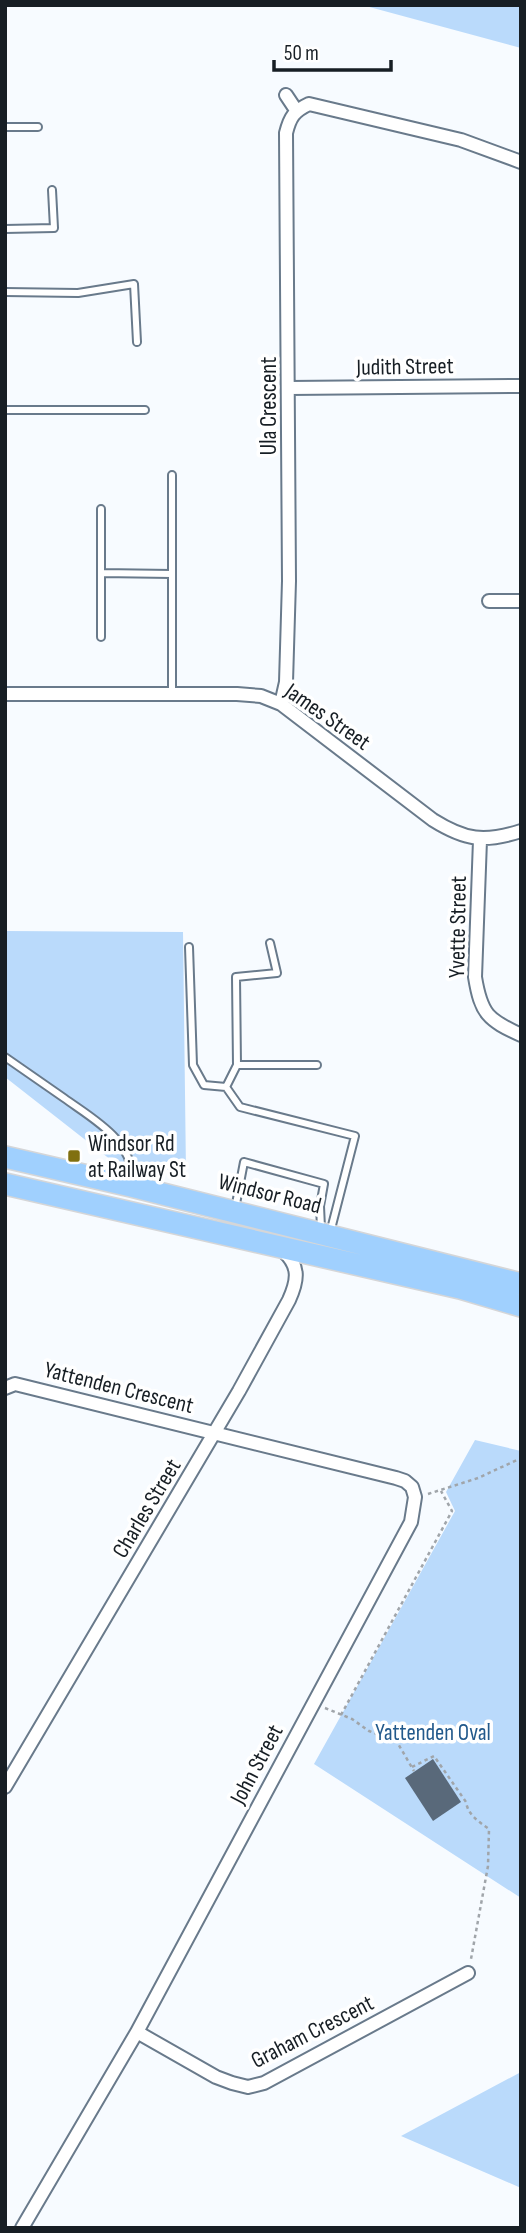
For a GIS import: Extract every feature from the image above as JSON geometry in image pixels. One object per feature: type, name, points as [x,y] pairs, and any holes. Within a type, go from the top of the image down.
[{"type":"main road","name":"Windsor Road","points":[[5,1157],[325,1233],[521,1284]]},
{"type":"main road","points":[[5,1184],[460,1289],[521,1306]]},
{"type":"street","points":[[286,95],[296,110],[309,104],[336,110],[461,140],[521,162]]},
{"type":"street","name":"Ula Crescent","points":[[281,705],[286,682],[288,644],[286,133],[289,120],[296,110]]},
{"type":"street","name":"Judith Street","points":[[289,388],[521,386]]},
{"type":"street","points":[[489,601],[521,601]]},
{"type":"street","name":"James Street","points":[[5,694],[261,696],[281,705],[453,833],[480,840],[521,831]]},
{"type":"street","name":"Yvette Street","points":[[480,840],[475,977],[478,999],[494,1022],[521,1035]]},
{"type":"street","name":"Charles Street","points":[[5,1787],[220,1433],[296,1285],[296,1270],[292,1259],[278,1247]]},
{"type":"street","name":"Yattenden Crescent","points":[[5,1388],[15,1384],[220,1433]]},
{"type":"street","points":[[220,1433],[405,1481],[412,1487],[415,1497]]},
{"type":"street","name":"John Street","points":[[22,2228],[137,2032],[411,1522],[415,1497]]},
{"type":"street","name":"Graham Crescent","points":[[137,2032],[216,2077],[248,2087],[264,2083],[468,1973]]},
{"type":"lane","points":[[5,127],[38,127]]},
{"type":"lane","points":[[5,229],[54,228],[52,190]]},
{"type":"lane","points":[[5,292],[78,293],[134,284],[137,342]]},
{"type":"lane","points":[[5,410],[145,410]]},
{"type":"lane","points":[[172,475],[172,694]]},
{"type":"lane","points":[[101,509],[101,637]]},
{"type":"lane","points":[[101,573],[172,574]]},
{"type":"lane","points":[[226,1087],[237,1065],[236,976],[277,973],[270,943]]},
{"type":"lane","points":[[189,947],[193,1065],[204,1085],[226,1087],[240,1107],[355,1136],[325,1233]]},
{"type":"lane","points":[[5,1057],[107,1129],[128,1158],[133,1170],[131,1186]]},
{"type":"lane","points":[[237,1065],[317,1065]]},
{"type":"lane","points":[[234,1211],[244,1163],[324,1184],[320,1206],[325,1233]]},
{"type":"path","points":[[415,1497],[441,1491],[517,1460],[521,1461]]},
{"type":"path","points":[[341,1715],[452,1511],[441,1491]]},
{"type":"path","points":[[312,1702],[397,1742],[413,1769],[434,1756],[466,1802],[467,1810],[489,1829],[488,1866],[468,1973]]},
{"type":"green space","points":[[362,5],[521,5],[521,48]]},
{"type":"green space","points":[[5,931],[183,932],[186,1173],[111,1160],[5,1077]]},
{"type":"green space","name":"Yattenden Oval","points":[[475,1440],[521,1451],[521,1898],[314,1764],[455,1511],[446,1492]]},
{"type":"green space","points":[[521,2072],[521,2188],[401,2136]]},
{"type":"building","points":[[433,1759],[461,1802],[433,1821],[405,1778]]},
{"type":"place","name":"Windsor Rd at Railway St","points":[[74,1156]]}]
